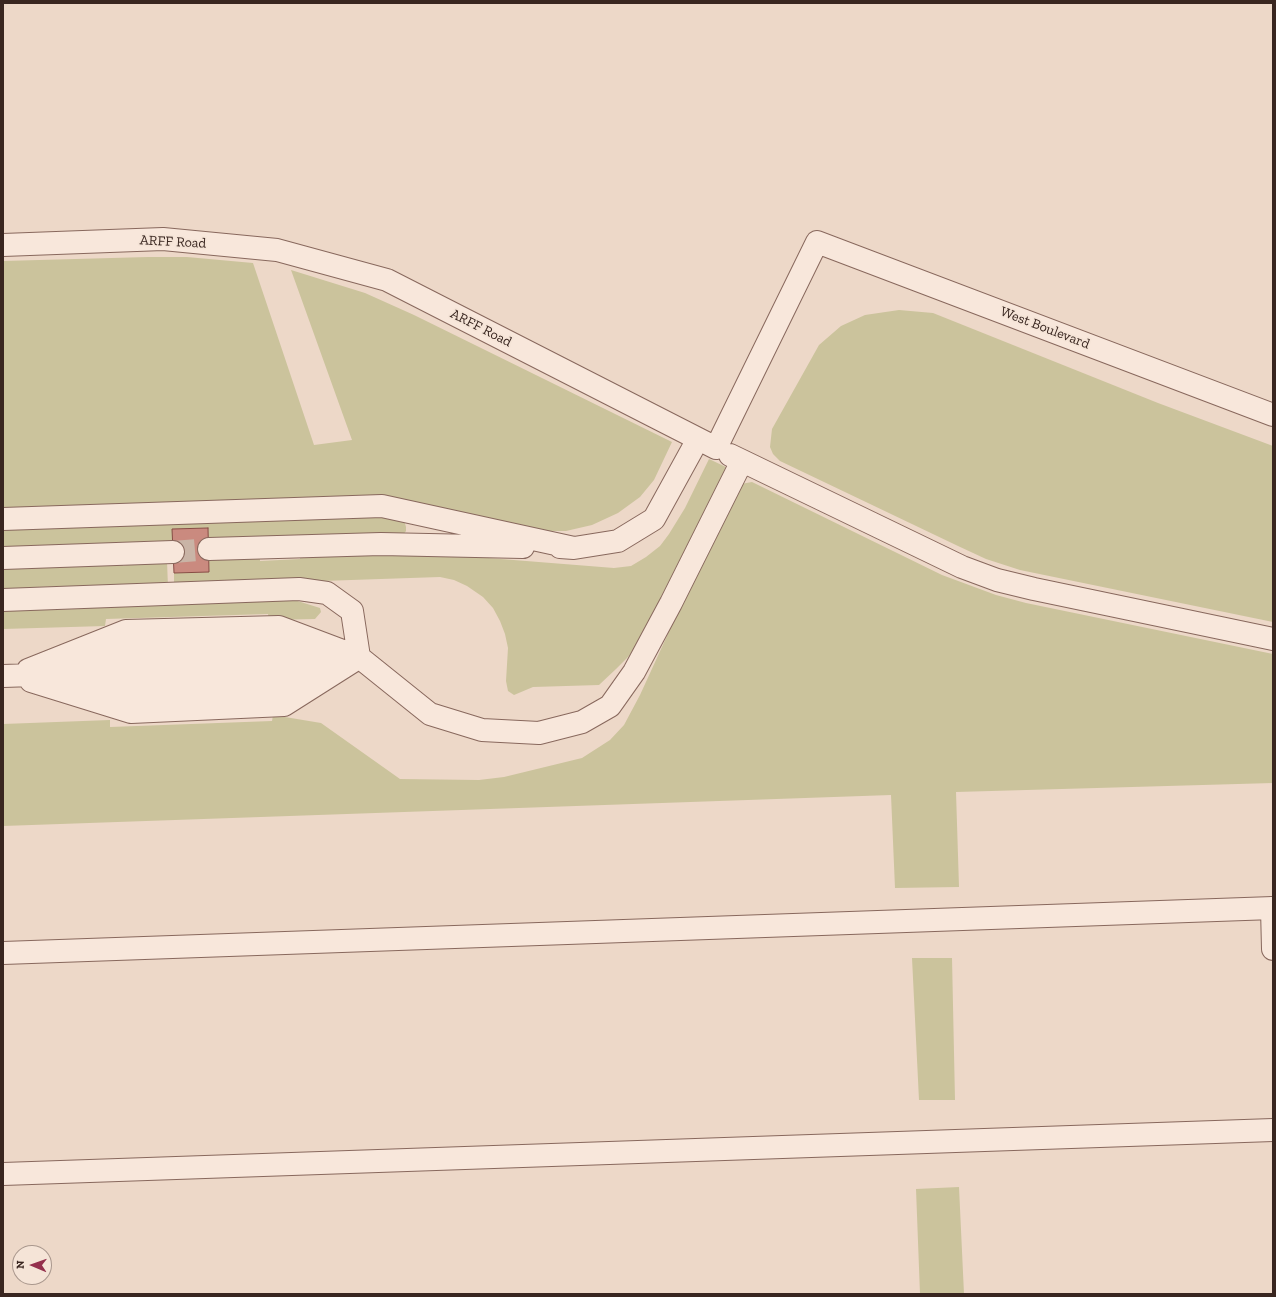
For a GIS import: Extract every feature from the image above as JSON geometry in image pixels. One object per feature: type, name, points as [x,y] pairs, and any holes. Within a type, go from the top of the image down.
[{"type":"street","name":"ARFF Road","points":[[3,245],[163,239],[277,250],[388,280],[742,461],[962,567],[997,580],[1273,639]]},
{"type":"street","name":"West Boulevard","points":[[707,443],[818,242],[1273,415]]},
{"type":"street","points":[[209,549],[380,544],[574,548],[618,541],[654,519],[707,443]]},
{"type":"street","points":[[9,676],[126,631],[279,627],[359,658],[430,714],[482,730],[539,733],[582,722],[610,706],[634,672],[671,603],[742,461]]},
{"type":"street","points":[[3,518],[382,506],[574,548]]},
{"type":"street","points":[[3,558],[173,552]]},
{"type":"street","points":[[3,600],[299,589],[327,593],[352,611],[359,658]]},
{"type":"street","points":[[9,676],[280,667],[359,658]]},
{"type":"street","points":[[9,676],[131,712],[284,705],[359,658]]},
{"type":"street","points":[[3,953],[1272,908],[1273,949]]},
{"type":"street","points":[[3,1174],[1273,1130]]},
{"type":"shaded area","points":[[187,257],[253,263],[314,445],[352,440],[291,270],[365,293],[414,315],[672,442],[654,480],[640,497],[618,513],[592,525],[566,531],[545,531],[429,506],[10,510],[10,507],[4,507],[3,510],[3,261]]},
{"type":"shaded area","points":[[899,310],[933,313],[1158,403],[1273,446],[1273,622],[1020,570],[986,559],[780,461],[773,454],[770,447],[772,429],[819,345],[841,326],[865,315]]},
{"type":"shaded area","points":[[709,459],[728,468],[675,576],[672,576],[654,611],[657,613],[640,641],[628,657],[599,685],[533,687],[514,695],[508,691],[506,681],[508,648],[500,621],[493,608],[483,597],[467,586],[454,580],[440,577],[174,586],[174,573],[209,572],[209,560],[260,558],[260,561],[300,559],[300,553],[388,550],[614,568],[631,566],[660,546],[669,534],[685,508]]},
{"type":"shaded area","points":[[752,482],[942,575],[996,595],[1026,603],[1273,654],[1273,783],[956,792],[959,887],[895,888],[891,795],[3,826],[3,724],[110,720],[110,727],[272,721],[273,715],[321,723],[400,779],[479,780],[504,777],[582,758],[610,740],[624,725],[640,695],[672,625],[741,484]]},
{"type":"shaded area","points":[[380,516],[404,520],[406,531],[403,535],[208,542],[208,528],[173,529],[173,544],[3,551],[3,529]]},
{"type":"shaded area","points":[[123,560],[123,566],[134,563],[167,561],[168,587],[79,589],[79,586],[35,587],[35,591],[3,592],[3,566]]},
{"type":"shaded area","points":[[288,598],[320,608],[321,612],[315,619],[269,620],[268,614],[106,619],[105,626],[3,629],[3,608],[37,607],[37,610],[79,609],[80,605]]},
{"type":"shaded area","points":[[912,958],[952,958],[955,1100],[919,1100]]},
{"type":"shaded area","points":[[959,1187],[964,1294],[920,1294],[916,1189]]},
{"type":"building","points":[[208,528],[209,572],[174,573],[172,529]]},
{"type":"tunnel","points":[[173,552],[209,549]]}]
